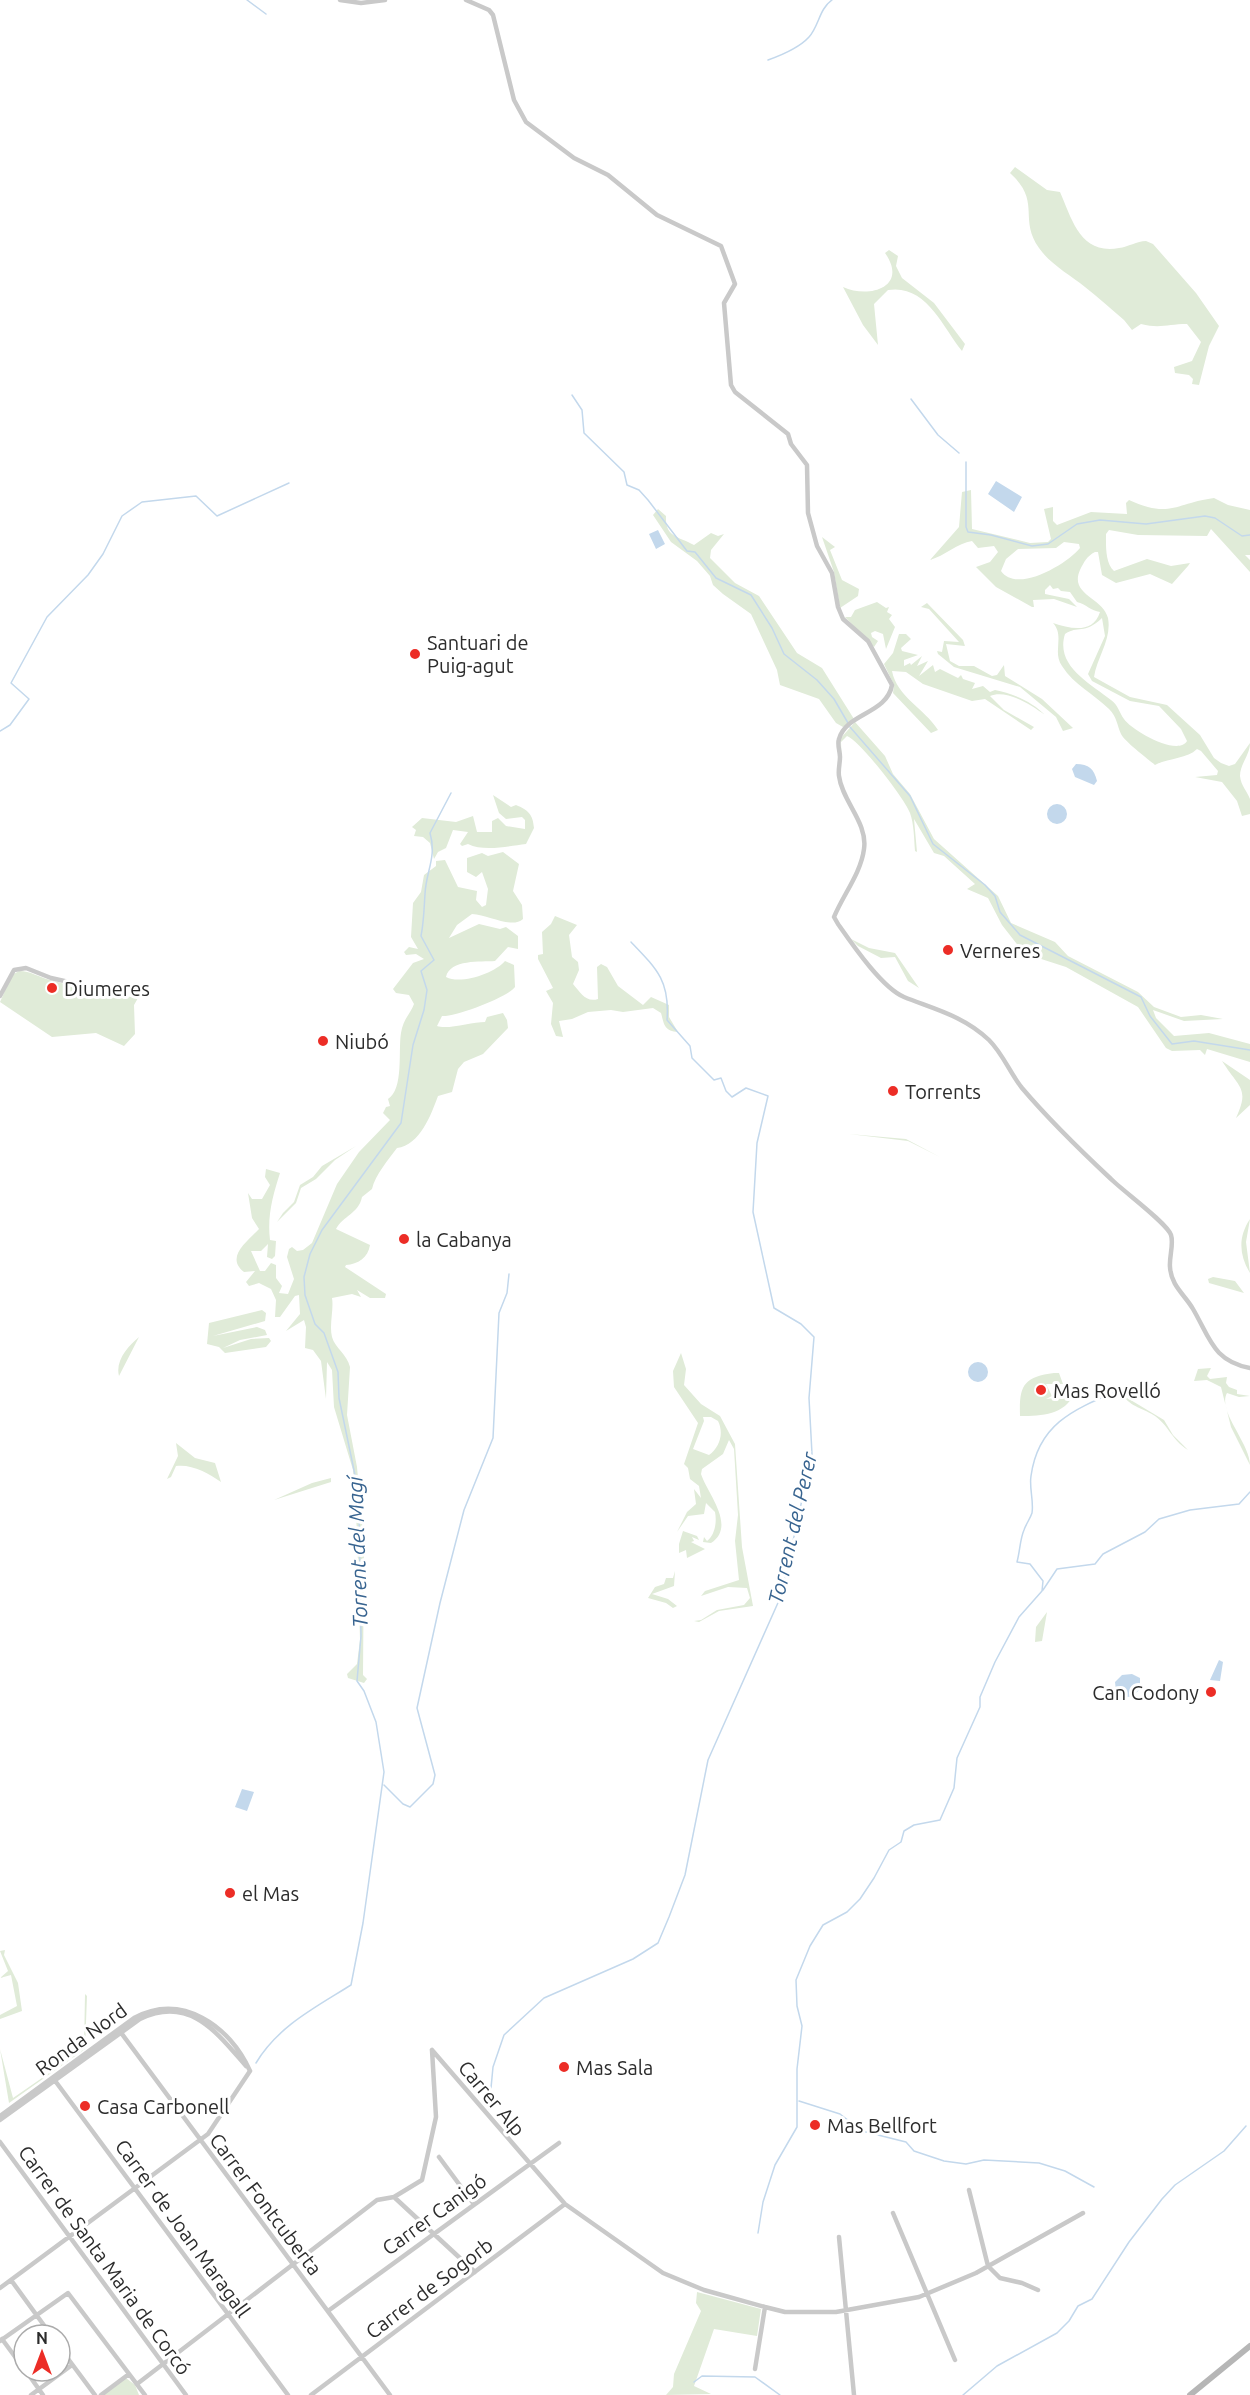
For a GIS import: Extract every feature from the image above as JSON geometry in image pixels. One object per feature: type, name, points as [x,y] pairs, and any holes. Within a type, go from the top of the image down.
[{"type":"street","points":[[340,0],[361,3],[385,0]]},
{"type":"street","points":[[466,0],[489,10],[493,15],[514,100],[526,122],[574,158],[608,176],[657,215],[721,246],[726,257],[735,284],[724,303],[731,385],[735,392],[788,434],[791,444],[807,465],[808,513],[818,546],[832,573],[838,607],[843,619],[868,641],[892,685],[891,693],[878,707],[857,718],[841,733],[838,743],[838,775],[862,833],[864,848],[861,862],[834,917],[837,924],[887,986],[971,1026],[989,1040],[1011,1074],[1052,1124],[1133,1200],[1163,1223],[1171,1235],[1170,1266],[1180,1295],[1192,1308],[1209,1342],[1224,1358],[1234,1365],[1250,1368]]},
{"type":"street","points":[[0,996],[14,970],[26,968],[51,978],[113,992]]},
{"type":"street","name":"Ronda Nord","points":[[0,2118],[140,2019],[155,2013],[187,2014],[207,2024],[250,2071],[208,2134],[200,2140]]},
{"type":"street","name":"Carrer Fontcuberta","points":[[120,2031],[390,2395]]},
{"type":"street","name":"Carrer Alp","points":[[394,2197],[422,2180],[426,2171],[436,2117],[432,2050],[565,2204],[663,2273],[704,2290],[765,2307],[785,2312],[846,2310],[927,2294],[988,2266],[1083,2213]]},
{"type":"street","name":"Carrer de Joan Maragall","points":[[55,2080],[288,2395]]},
{"type":"street","points":[[0,2288],[200,2140]]},
{"type":"street","name":"Carrer de Santa Maria de Corcó","points":[[0,2142],[186,2395]]},
{"type":"street","name":"Carrer Canigó","points":[[328,2311],[473,2203],[559,2143]]},
{"type":"street","points":[[439,2157],[473,2203]]},
{"type":"street","points":[[969,2190],[988,2266],[1000,2278],[1022,2283],[1038,2290]]},
{"type":"street","points":[[137,2384],[377,2200],[394,2197],[475,2272]]},
{"type":"street","name":"Carrer de Sogorb","points":[[311,2395],[565,2204]]},
{"type":"street","points":[[893,2213],[955,2360]]},
{"type":"street","points":[[839,2237],[854,2395]]},
{"type":"street","points":[[11,2280],[42,2323]]},
{"type":"street","points":[[12,2354],[1,2340],[68,2293],[144,2395]]},
{"type":"street","points":[[755,2369],[765,2307]]},
{"type":"street","points":[[1190,2395],[1250,2346]]},
{"type":"street","points":[[72,2365],[95,2395]]},
{"type":"street","points":[[101,2395],[129,2374]]},
{"type":"street","points":[[35,2383],[43,2395]]},
{"type":"street","points":[[31,2395],[47,2383]]},
{"type":"green space","points":[[1015,167],[1047,190],[1060,192],[1079,233],[1086,240],[1106,249],[1143,241],[1153,244],[1196,293],[1219,326],[1209,346],[1199,385],[1192,384],[1193,379],[1189,375],[1175,373],[1174,367],[1192,361],[1201,342],[1187,324],[1159,326],[1141,324],[1132,330],[1124,320],[1044,254],[1030,228],[1025,193],[1020,183],[1010,173]]},
{"type":"green space","points":[[889,250],[898,256],[896,266],[902,278],[934,303],[965,344],[962,351],[932,309],[913,293],[888,290],[874,304],[878,345],[863,325],[843,287],[864,292],[883,287],[889,282],[892,274],[891,265],[885,253]]},
{"type":"green space","points":[[971,490],[972,529],[1030,543],[1048,542],[1051,539],[1044,509],[1053,507],[1053,521],[1057,525],[1091,512],[1127,514],[1126,503],[1129,500],[1143,506],[1164,509],[1214,498],[1228,505],[1250,510],[1250,555],[1245,555],[1250,560],[1250,572],[1211,529],[1207,536],[1138,535],[1109,530],[1106,534],[1107,554],[1114,571],[1147,559],[1171,566],[1190,563],[1172,584],[1150,574],[1116,583],[1102,575],[1098,552],[1095,552],[1084,562],[1078,578],[1083,591],[1100,605],[1108,618],[1108,633],[1094,677],[1130,697],[1167,705],[1200,735],[1214,758],[1221,763],[1229,766],[1235,764],[1250,743],[1240,776],[1250,799],[1250,814],[1242,816],[1237,801],[1222,782],[1195,777],[1217,775],[1218,771],[1201,751],[1197,749],[1188,755],[1155,765],[1123,737],[1112,712],[1067,673],[1059,661],[1058,633],[1053,623],[1074,628],[1087,627],[1097,619],[1100,612],[1077,602],[1070,592],[1061,591],[1058,588],[1053,589],[1050,585],[1045,590],[1045,594],[1069,599],[1077,607],[1054,599],[1033,600],[1034,607],[1032,607],[996,587],[976,567],[990,562],[998,552],[994,546],[978,548],[972,541],[930,560],[959,527],[962,492]],"holes":[[[1064,542],[1079,544],[1080,548],[1064,562],[1042,574],[1018,579],[1008,577],[1001,571],[1006,559],[1018,549],[1056,548]],[[1102,618],[1105,636],[1088,674],[1092,681],[1130,701],[1159,706],[1181,729],[1187,741],[1182,745],[1165,744],[1128,724],[1117,706],[1076,673],[1070,664],[1063,645],[1065,634],[1086,628]]]},
{"type":"green space","points":[[658,509],[666,516],[666,523],[673,535],[694,545],[711,533],[718,536],[724,534],[711,550],[710,558],[735,583],[759,596],[797,653],[822,668],[854,719],[843,727],[836,723],[819,699],[780,685],[777,670],[751,614],[713,585],[710,576],[697,561],[671,542],[653,515]]},
{"type":"green space","points":[[822,537],[835,547],[830,550],[842,580],[859,589],[858,596],[840,608],[834,572]]},
{"type":"green space","points":[[877,602],[886,608],[889,607],[887,612],[892,615],[889,619],[895,627],[886,649],[883,634],[875,631],[871,633],[872,637],[878,641],[874,647],[845,617],[851,617],[855,610]]},
{"type":"green space","points":[[927,603],[963,640],[965,646],[946,644],[950,661],[959,666],[974,666],[992,676],[997,675],[1004,665],[1005,676],[1042,699],[1073,728],[1063,731],[1056,717],[1020,687],[954,667],[938,654],[937,651],[942,652],[944,641],[959,642],[929,609],[921,607]]},
{"type":"green space","points":[[899,634],[906,634],[911,639],[901,648],[902,651],[918,655],[904,660],[904,666],[910,663],[911,665],[922,656],[917,666],[928,661],[919,676],[933,665],[935,672],[940,669],[958,678],[961,675],[963,679],[975,683],[972,689],[983,686],[990,692],[995,690],[1008,693],[1028,702],[1045,715],[1011,696],[997,694],[990,696],[1004,710],[1034,727],[1031,730],[985,699],[972,701],[923,684],[906,672],[892,671],[899,688],[938,730],[931,733],[893,693],[894,685],[884,664],[893,653]]},
{"type":"green space","points":[[855,722],[885,756],[893,774],[910,794],[934,839],[998,896],[1011,923],[1055,942],[1068,956],[1138,992],[1154,1007],[1181,1017],[1201,1015],[1223,1019],[1184,1021],[1153,1010],[1156,1018],[1174,1036],[1209,1033],[1250,1044],[1250,1062],[1207,1049],[1205,1055],[1200,1050],[1172,1051],[1166,1048],[1138,1007],[1066,967],[1035,957],[1020,948],[1002,925],[988,898],[967,889],[975,884],[944,856],[934,853],[914,819],[917,852],[915,851],[912,822],[906,806],[862,748],[847,736],[841,742],[842,765],[840,739]]},
{"type":"green space","points":[[493,795],[511,807],[516,805],[529,813],[534,828],[526,844],[489,848],[468,844],[462,846],[460,844],[468,832],[453,830],[446,848],[438,852],[434,859],[430,843],[423,837],[414,836],[416,830],[412,827],[422,818],[456,822],[473,816],[477,832],[492,832],[492,821],[498,818],[506,826],[525,829],[525,820],[522,817],[506,819],[499,813]]},
{"type":"green space","points":[[503,852],[519,864],[513,891],[522,905],[523,919],[513,923],[472,914],[457,925],[449,938],[479,924],[500,929],[506,927],[518,936],[518,949],[508,947],[495,961],[460,964],[453,967],[446,977],[460,980],[477,977],[494,970],[505,961],[514,965],[515,987],[481,1006],[442,1016],[437,1026],[447,1027],[485,1022],[487,1017],[503,1013],[508,1028],[483,1054],[464,1062],[458,1069],[452,1092],[438,1096],[424,1128],[412,1141],[397,1148],[379,1173],[372,1189],[362,1197],[358,1207],[336,1229],[370,1245],[362,1260],[345,1267],[386,1294],[385,1298],[370,1298],[357,1290],[361,1297],[352,1294],[332,1298],[332,1337],[350,1367],[347,1415],[357,1467],[364,1544],[363,1675],[367,1679],[364,1683],[348,1678],[347,1674],[357,1664],[360,1640],[357,1532],[353,1470],[334,1407],[332,1370],[327,1362],[326,1399],[321,1361],[313,1350],[305,1348],[304,1320],[286,1331],[300,1314],[299,1295],[295,1296],[280,1317],[275,1317],[276,1300],[271,1289],[259,1283],[249,1286],[246,1282],[255,1271],[244,1272],[239,1266],[237,1255],[259,1229],[252,1218],[248,1193],[252,1199],[262,1199],[270,1185],[265,1177],[266,1169],[280,1173],[269,1222],[270,1240],[276,1241],[275,1256],[272,1259],[267,1257],[268,1244],[261,1251],[251,1251],[260,1271],[265,1271],[271,1263],[276,1265],[276,1278],[282,1286],[279,1293],[288,1294],[294,1279],[287,1257],[289,1249],[292,1247],[297,1251],[303,1250],[312,1243],[337,1184],[359,1152],[390,1120],[383,1113],[386,1107],[390,1106],[388,1099],[396,1087],[402,1028],[414,1004],[409,995],[396,993],[393,989],[413,963],[424,959],[416,954],[406,955],[404,952],[409,947],[418,949],[411,937],[413,903],[421,892],[424,875],[436,866],[436,861],[445,860],[458,887],[477,891],[476,900],[482,907],[486,905],[488,889],[482,872],[476,877],[467,872],[467,858],[482,853],[488,856]]},
{"type":"green space","points":[[555,916],[577,925],[569,935],[572,957],[578,962],[579,970],[573,984],[584,996],[594,1000],[598,999],[597,967],[601,964],[607,967],[618,986],[643,1005],[651,997],[669,1005],[669,1017],[678,1032],[667,1028],[661,1013],[653,1008],[623,1012],[611,1010],[588,1012],[572,1019],[559,1021],[563,1037],[556,1036],[551,1024],[553,1003],[546,991],[553,988],[538,959],[538,955],[543,954],[542,932],[551,924]]},
{"type":"green space","points":[[851,939],[869,948],[895,953],[919,988],[908,981],[895,957],[881,958],[858,946]]},
{"type":"green space","points":[[19,971],[83,988],[138,998],[134,1005],[135,1034],[124,1046],[96,1033],[52,1037],[0,1002],[12,975]]},
{"type":"green space","points":[[1222,1061],[1250,1080],[1250,1105],[1236,1118],[1242,1100],[1241,1088]]},
{"type":"green space","points":[[849,1134],[906,1139],[940,1157],[908,1141]]},
{"type":"green space","points":[[356,1146],[335,1160],[316,1179],[301,1188],[296,1203],[277,1222],[294,1202],[300,1185],[313,1177],[322,1166]]},
{"type":"green space","points":[[1250,1219],[1246,1242],[1250,1273],[1241,1246],[1243,1232]]},
{"type":"green space","points":[[1213,1277],[1235,1281],[1244,1293],[1209,1283],[1208,1279]]},
{"type":"green space","points":[[262,1310],[266,1313],[265,1321],[213,1336],[257,1327],[265,1330],[267,1335],[240,1340],[223,1348],[251,1339],[269,1338],[271,1341],[266,1347],[225,1353],[219,1347],[207,1344],[209,1323]]},
{"type":"green space","points":[[139,1337],[119,1376],[121,1359]]},
{"type":"green space","points":[[681,1353],[686,1369],[684,1385],[701,1404],[720,1416],[735,1444],[742,1547],[753,1606],[719,1611],[699,1622],[694,1621],[701,1620],[717,1610],[744,1605],[750,1598],[747,1588],[728,1587],[701,1596],[705,1591],[739,1580],[735,1541],[738,1515],[734,1449],[729,1440],[723,1454],[702,1469],[701,1474],[721,1519],[718,1536],[711,1543],[703,1542],[704,1537],[707,1541],[714,1532],[715,1524],[715,1512],[706,1503],[704,1514],[688,1516],[677,1532],[687,1512],[696,1504],[694,1489],[701,1498],[699,1486],[690,1479],[688,1468],[684,1464],[698,1423],[674,1387],[673,1371]],"holes":[[[703,1417],[711,1417],[718,1421],[721,1435],[716,1448],[709,1455],[693,1449],[704,1421]]]},
{"type":"green space","points":[[1211,1368],[1207,1376],[1210,1379],[1227,1377],[1226,1383],[1237,1390],[1237,1394],[1250,1396],[1239,1397],[1227,1393],[1226,1408],[1221,1387],[1207,1380],[1194,1381],[1198,1369]]},
{"type":"green space","points":[[1059,1373],[1063,1384],[1046,1384],[1052,1396],[1046,1399],[1055,1398],[1064,1387],[1071,1387],[1075,1393],[1070,1400],[1065,1406],[1052,1413],[1020,1416],[1022,1390],[1025,1385],[1035,1377]]},
{"type":"green space","points":[[1124,1396],[1164,1420],[1173,1435],[1188,1450],[1178,1441],[1160,1420]]},
{"type":"green space","points":[[1227,1409],[1249,1456],[1250,1465],[1231,1427]]},
{"type":"green space","points":[[176,1443],[195,1458],[215,1463],[221,1482],[211,1475],[188,1466],[176,1466],[171,1477],[167,1479],[178,1456]]},
{"type":"green space","points":[[331,1478],[331,1482],[274,1500],[312,1483]]},
{"type":"green space","points":[[683,1531],[697,1536],[699,1540],[692,1537],[694,1541],[691,1542],[705,1549],[687,1558],[686,1550],[679,1553]]},
{"type":"green space","points":[[675,1571],[674,1586],[652,1594],[668,1599],[677,1606],[673,1608],[666,1603],[648,1598],[655,1587],[664,1584],[666,1578],[673,1578]]},
{"type":"green space","points":[[1047,1612],[1042,1641],[1035,1642],[1036,1627]]},
{"type":"green space","points":[[5,1950],[4,1955],[18,1983],[22,2011],[0,2019],[0,2015],[17,2006],[11,1975],[0,1978],[8,1971],[0,1951]]},
{"type":"green space","points":[[85,1994],[87,1996],[85,2049],[9,2103],[0,2049],[13,2098],[84,2049]]},
{"type":"green space","points":[[697,2292],[761,2309],[757,2336],[714,2329],[694,2386],[711,2394],[666,2395],[673,2387],[674,2374],[701,2311],[696,2303]]},
{"type":"green space","points":[[126,2378],[135,2385],[139,2395],[103,2395]]},
{"type":"water","points":[[996,481],[1022,497],[1014,512],[988,494]]},
{"type":"water","points":[[658,530],[665,544],[656,549],[649,534]]},
{"type":"water","points":[[1076,764],[1088,766],[1092,770],[1097,781],[1094,785],[1075,777],[1072,769]]},
{"type":"water","points":[[1057,804],[1064,807],[1067,814],[1064,821],[1057,824],[1050,821],[1047,814],[1050,807]]},
{"type":"water","points":[[978,1362],[985,1365],[988,1372],[985,1379],[978,1382],[971,1379],[968,1372],[971,1365]]},
{"type":"water","points":[[1219,1660],[1223,1662],[1220,1681],[1210,1680]]},
{"type":"water","points":[[1132,1674],[1140,1678],[1140,1689],[1133,1696],[1117,1699],[1115,1682],[1122,1675]]},
{"type":"water","points":[[242,1789],[254,1792],[247,1811],[235,1807]]},
{"type":"waterway","points":[[247,0],[266,14]]},
{"type":"waterway","points":[[768,60],[790,51],[805,41],[812,33],[824,8],[832,0]]},
{"type":"waterway","points":[[572,395],[582,410],[584,433],[624,472],[627,485],[639,490],[687,551],[695,552],[716,578],[751,595],[772,628],[784,654],[817,680],[834,699],[848,723]]},
{"type":"waterway","points":[[911,399],[938,435],[959,453]]},
{"type":"waterway","points":[[966,462],[966,527],[968,532],[991,535],[1032,546],[1048,544],[1077,524],[1100,520],[1146,524],[1205,516],[1215,518],[1242,536],[1250,535]]},
{"type":"waterway","points":[[0,731],[10,725],[29,699],[11,683],[47,617],[88,575],[103,554],[122,516],[142,502],[196,496],[217,516],[289,483]]},
{"type":"waterway","points":[[850,727],[910,796],[933,844],[985,885],[995,896],[1000,912],[1020,935],[1141,997],[1150,1016],[1172,1044],[1194,1041],[1250,1050]]},
{"type":"waterway","name":"Torrent del Magí","points":[[256,2063],[275,2038],[286,2028],[351,1985],[363,1923],[384,1772],[376,1722],[364,1691],[357,1681],[361,1636],[359,1512],[356,1480],[339,1398],[338,1372],[324,1333],[315,1324],[305,1295],[304,1277],[310,1254],[322,1230],[401,1123],[413,1045],[424,1010],[427,990],[421,971],[434,960],[421,936],[426,886],[432,857],[430,833],[451,793]]},
{"type":"waterway","name":"Torrent del Perer","points":[[489,2109],[493,2067],[504,2035],[544,1998],[633,1959],[658,1943],[685,1875],[708,1760],[781,1596],[812,1454],[809,1398],[814,1337],[801,1324],[774,1308],[753,1212],[757,1143],[768,1096],[746,1088],[732,1097],[726,1091],[721,1078],[714,1080],[692,1058],[690,1046],[667,1020],[666,995],[660,976],[631,942]]},
{"type":"waterway","points":[[384,1785],[403,1804],[410,1807],[433,1784],[435,1775],[417,1708],[440,1603],[464,1510],[493,1438],[499,1313],[507,1293],[509,1274]]},
{"type":"waterway","points":[[758,2233],[763,2202],[775,2165],[797,2127],[797,2069],[802,2026],[797,2006],[796,1980],[810,1946],[823,1925],[847,1912],[860,1899],[889,1850],[901,1842],[904,1831],[914,1825],[940,1820],[954,1788],[957,1758],[980,1707],[980,1697],[995,1662],[1019,1617],[1042,1591],[1043,1581],[1030,1564],[1017,1562],[1023,1534],[1032,1513],[1031,1481],[1035,1458],[1049,1432],[1060,1422],[1071,1413],[1115,1392]]},
{"type":"waterway","points":[[1043,1590],[1057,1569],[1095,1564],[1103,1554],[1145,1532],[1159,1519],[1190,1510],[1239,1504],[1250,1492]]},
{"type":"waterway","points":[[799,2101],[840,2114],[862,2131],[906,2142],[914,2151],[944,2161],[966,2164],[984,2160],[1039,2163],[1065,2171],[1094,2187]]},
{"type":"waterway","points":[[963,2395],[997,2366],[1057,2333],[1069,2321],[1078,2306],[1092,2299],[1129,2242],[1162,2199],[1175,2185],[1224,2151],[1246,2126]]},
{"type":"waterway","points":[[694,2382],[702,2376],[755,2377],[780,2395]]},
{"type":"place","name":"Santuari de Puig-agut","points":[[415,654]]},
{"type":"place","name":"Verneres","points":[[948,950]]},
{"type":"place","name":"Diumeres","points":[[52,988]]},
{"type":"place","name":"Niubó","points":[[323,1041]]},
{"type":"place","name":"Torrents","points":[[893,1091]]},
{"type":"place","name":"la Cabanya","points":[[404,1239]]},
{"type":"place","name":"Mas Rovelló","points":[[1041,1390]]},
{"type":"place","name":"Can Codony","points":[[1211,1692]]},
{"type":"place","name":"el Mas","points":[[230,1893]]},
{"type":"place","name":"Mas Sala","points":[[564,2067]]},
{"type":"place","name":"Casa Carbonell","points":[[85,2106]]},
{"type":"place","name":"Mas Bellfort","points":[[815,2125]]}]
